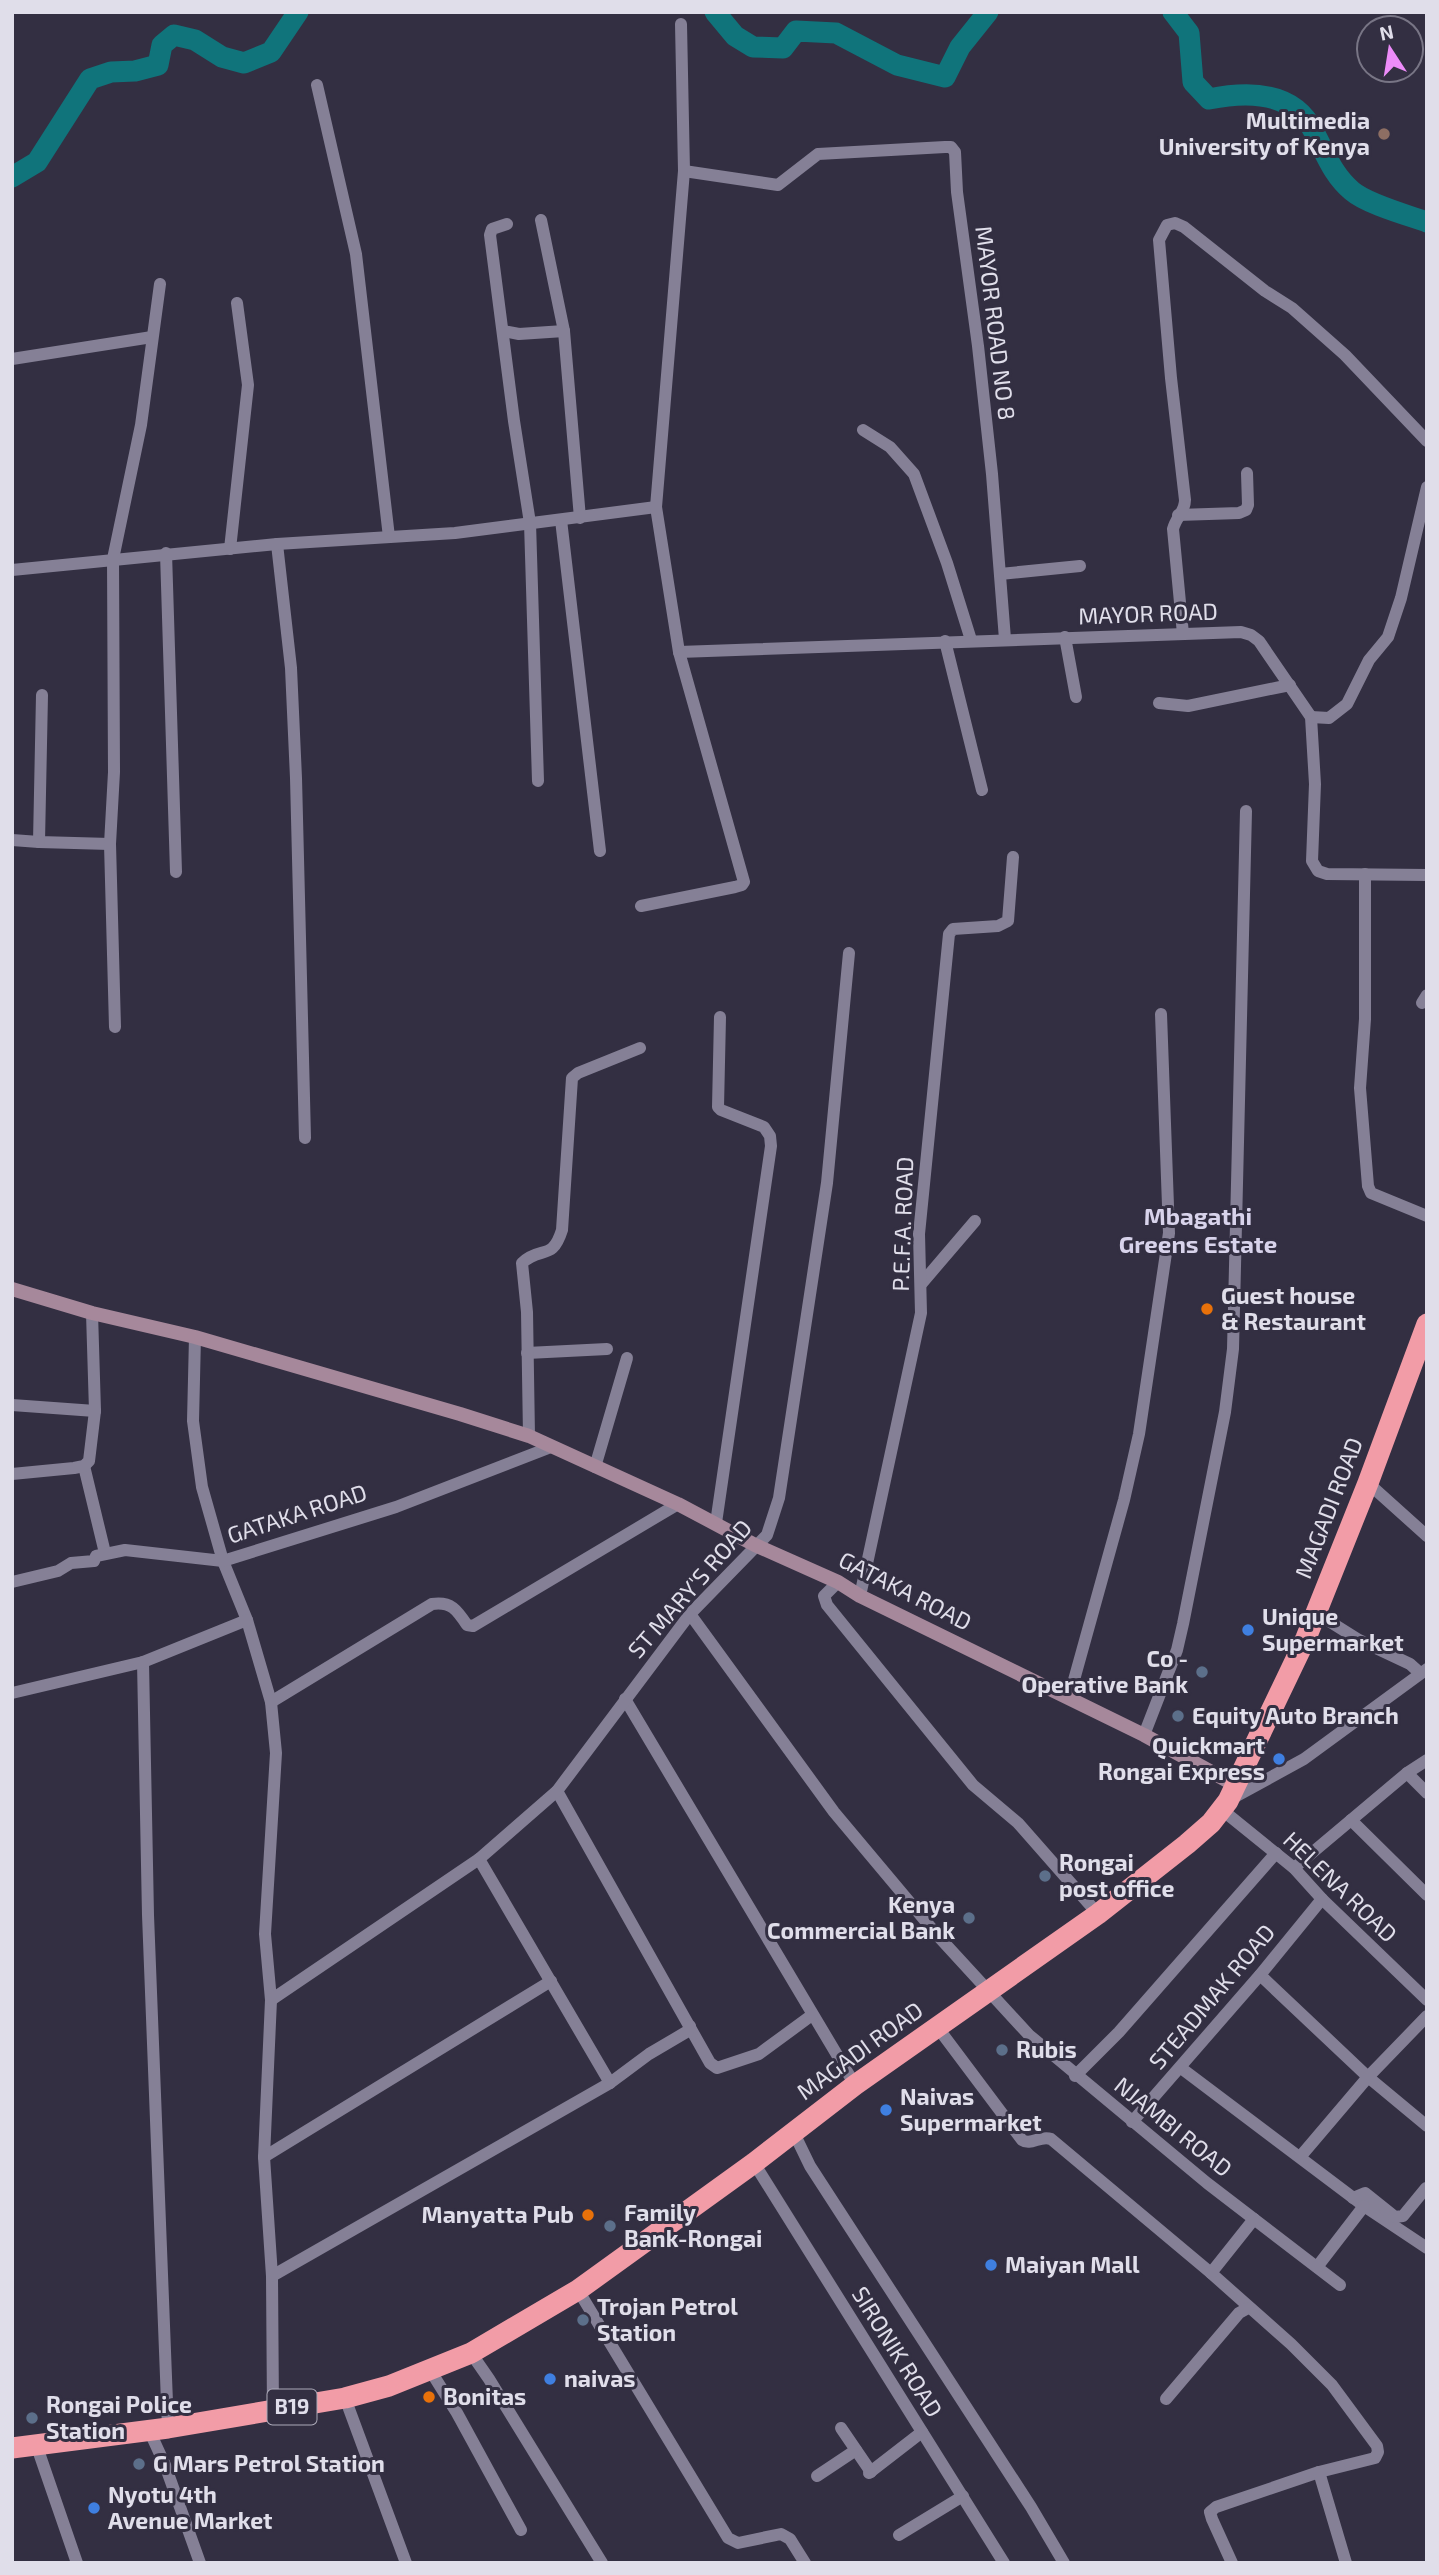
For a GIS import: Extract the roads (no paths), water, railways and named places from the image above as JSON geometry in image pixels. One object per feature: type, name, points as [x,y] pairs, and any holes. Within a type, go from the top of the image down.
[{"type":"highway","name":"MAGADI ROAD","points":[[12,2448],[158,2429],[345,2398],[389,2386],[471,2353],[578,2290],[754,2163],[855,2085],[1098,1914],[1188,1844],[1211,1823],[1228,1799],[1316,1613],[1427,1324]]},
{"type":"street","points":[[641,906],[735,887],[744,882],[679,652],[656,507],[684,171],[681,24]]},
{"type":"street","points":[[317,85],[356,254],[389,537]]},
{"type":"street","name":"MAYOR ROAD NO 8","points":[[684,171],[778,185],[818,155],[946,147],[951,147],[955,152],[957,192],[978,346],[1005,639]]},
{"type":"street","points":[[541,220],[564,331],[580,518]]},
{"type":"street","points":[[1183,634],[1173,529],[1178,516],[1184,510],[1185,500],[1159,240],[1167,225],[1175,223],[1184,226],[1265,291],[1293,308],[1345,355],[1427,441]]},
{"type":"street","points":[[507,225],[492,229],[490,234],[530,523],[538,781]]},
{"type":"street","points":[[115,1027],[110,844],[114,772],[113,559],[141,425],[160,284]]},
{"type":"street","points":[[230,550],[248,385],[237,303]]},
{"type":"street","points":[[503,331],[519,334],[564,331]]},
{"type":"street","points":[[12,359],[152,337]]},
{"type":"street","points":[[863,430],[890,447],[914,474],[947,563],[971,640]]},
{"type":"street","points":[[1178,516],[1239,513],[1246,510],[1247,473]]},
{"type":"street","points":[[1311,717],[1329,718],[1347,704],[1369,660],[1388,637],[1401,598],[1427,487]]},
{"type":"street","points":[[12,569],[166,553],[389,537],[580,518],[656,507]]},
{"type":"street","points":[[561,520],[600,851]]},
{"type":"street","points":[[277,544],[291,668],[305,1138]]},
{"type":"street","points":[[166,553],[177,872]]},
{"type":"street","points":[[1000,574],[1080,566]]},
{"type":"street","name":"MAYOR ROAD","points":[[679,652],[1241,632],[1259,641],[1311,717],[1315,784],[1312,861],[1318,871],[1327,874],[1427,875]]},
{"type":"street","points":[[1065,637],[1076,697]]},
{"type":"street","points":[[945,641],[982,790]]},
{"type":"street","points":[[1159,703],[1188,706],[1290,685]]},
{"type":"street","points":[[39,842],[42,695]]},
{"type":"street","points":[[1144,1735],[1177,1650],[1183,1624],[1225,1412],[1233,1349],[1247,811]]},
{"type":"street","points":[[12,840],[110,844]]},
{"type":"street","name":"P.E.F.A. ROAD","points":[[860,1596],[921,1312],[919,1234],[949,934],[953,929],[998,926],[1008,921],[1013,857]]},
{"type":"street","points":[[1365,874],[1365,1019],[1360,1088],[1368,1186],[1371,1193],[1427,1216]]},
{"type":"street","name":"ST MARY'S ROAD","points":[[271,2000],[479,1859],[556,1791],[691,1614],[767,1535],[779,1498],[827,1183],[849,953]]},
{"type":"street","points":[[1069,1698],[1124,1500],[1139,1434],[1169,1233],[1161,1014]]},
{"type":"street","points":[[716,1523],[771,1146],[764,1127],[718,1107],[720,1017]]},
{"type":"street","points":[[529,1436],[522,1263],[529,1256],[549,1251],[557,1245],[562,1230],[572,1078],[578,1073],[640,1048]]},
{"type":"street","points":[[922,1283],[975,1221]]},
{"type":"street","name":"GATAKA ROAD","points":[[12,1289],[92,1313],[195,1337],[529,1436],[678,1504],[755,1545],[838,1582],[860,1596],[906,1616],[1144,1735],[1228,1799]]},
{"type":"street","points":[[12,1474],[84,1466],[89,1461],[95,1411],[92,1313]]},
{"type":"street","points":[[195,1337],[193,1422],[202,1487],[223,1561],[247,1620],[271,1702],[276,1753],[265,1934],[271,2000],[264,2157],[272,2276],[273,2411]]},
{"type":"street","points":[[527,1353],[607,1349]]},
{"type":"street","points":[[595,1466],[627,1358]]},
{"type":"street","points":[[12,1405],[95,1411]]},
{"type":"street","name":"GATAKA ROAD","points":[[12,1582],[58,1571],[71,1563],[94,1561],[96,1556],[105,1553],[125,1550],[223,1561],[396,1507],[551,1447]]},
{"type":"street","points":[[84,1466],[105,1553]]},
{"type":"street","points":[[1368,1483],[1427,1536]]},
{"type":"street","points":[[271,1702],[432,1604],[442,1602],[454,1607],[467,1625],[473,1626],[678,1504]]},
{"type":"street","points":[[838,1582],[824,1596],[827,1605],[973,1785],[1018,1824],[1098,1914]]},
{"type":"street","points":[[1228,1799],[1304,1759],[1423,1671],[1359,1640],[1316,1613]]},
{"type":"street","name":"NJAMBI ROAD","points":[[691,1614],[834,1812],[988,1992],[1029,2035],[1132,2122],[1340,2284]]},
{"type":"street","points":[[12,1693],[143,1662],[247,1620]]},
{"type":"street","points":[[143,1662],[158,2429],[165,2465],[200,2563]]},
{"type":"street","points":[[625,1699],[855,2085]]},
{"type":"street","points":[[1294,1868],[1407,1773],[1427,1760]]},
{"type":"street","points":[[1407,1773],[1427,1793]]},
{"type":"street","points":[[556,1791],[710,2063],[717,2068],[759,2054],[812,2015]]},
{"type":"street","name":"HELENA ROAD","points":[[1228,1799],[1276,1853],[1427,2000]]},
{"type":"street","points":[[1351,1820],[1427,1895]]},
{"type":"street","points":[[1075,2076],[1119,2032],[1276,1853]]},
{"type":"street","points":[[479,1859],[610,2083]]},
{"type":"street","name":"STEADMAK ROAD","points":[[1132,2122],[1181,2068],[1322,1899]]},
{"type":"street","points":[[1260,1975],[1368,2077],[1427,2126]]},
{"type":"street","points":[[264,2157],[551,1981]]},
{"type":"street","points":[[1300,2157],[1368,2077],[1427,2016]]},
{"type":"street","points":[[272,2276],[610,2083],[649,2054],[688,2031],[690,2026]]},
{"type":"street","points":[[938,2028],[1022,2140],[1028,2142],[1051,2138],[1211,2273],[1291,2344],[1332,2385],[1377,2446],[1375,2458],[1319,2472],[1227,2502],[1210,2512],[1232,2563]]},
{"type":"street","points":[[1181,2068],[1353,2198],[1427,2248]]},
{"type":"street","points":[[794,2133],[810,2166],[1031,2507],[1064,2563]]},
{"type":"street","name":"SIRONIK ROAD","points":[[754,2163],[1004,2563]]},
{"type":"street","points":[[1353,2198],[1365,2193],[1398,2217],[1403,2216],[1426,2188]]},
{"type":"street","points":[[1317,2267],[1364,2206]]},
{"type":"street","points":[[1211,2273],[1254,2218]]},
{"type":"street","points":[[578,2290],[728,2538],[738,2543],[781,2534],[790,2539],[805,2563]]},
{"type":"street","points":[[1166,2399],[1239,2313],[1248,2308]]},
{"type":"street","points":[[471,2353],[602,2563]]},
{"type":"street","points":[[430,2370],[457,2413],[521,2530]]},
{"type":"street","points":[[345,2398],[406,2563]]},
{"type":"street","points":[[841,2428],[870,2473],[922,2432]]},
{"type":"street","points":[[36,2444],[77,2563]]},
{"type":"street","points":[[817,2476],[856,2450]]},
{"type":"street","points":[[1319,2472],[1346,2563]]},
{"type":"street","points":[[899,2535],[962,2496]]},
{"type":"waterway","points":[[12,177],[37,162],[90,79],[111,72],[135,71],[158,65],[162,45],[174,35],[195,40],[222,57],[244,63],[271,52],[298,12]]},
{"type":"waterway","points":[[715,12],[735,36],[753,47],[783,48],[796,31],[836,33],[897,65],[945,77],[960,47],[988,12]]},
{"type":"waterway","points":[[1173,12],[1189,33],[1193,82],[1209,99],[1254,95],[1282,101],[1295,108],[1314,132],[1334,171],[1352,191],[1377,205],[1427,222]]},
{"type":"place","name":"Multimedia University of Kenya","points":[[1384,134]]},
{"type":"place","name":"Guest house & Restaurant","points":[[1207,1309]]},
{"type":"place","name":"Unique Supermarket","points":[[1248,1630]]},
{"type":"place","name":"Co - Operative Bank","points":[[1202,1672]]},
{"type":"place","name":"Equity Auto Branch","points":[[1178,1716]]},
{"type":"place","name":"Quickmart Rongai Express","points":[[1279,1759]]},
{"type":"place","name":"Rongai post office","points":[[1045,1876]]},
{"type":"place","name":"Kenya Commercial Bank","points":[[969,1918]]},
{"type":"place","name":"Rubis","points":[[1002,2050]]},
{"type":"place","name":"Naivas Supermarket","points":[[886,2110]]},
{"type":"place","name":"Manyatta Pub","points":[[588,2215]]},
{"type":"place","name":"Family Bank-Rongai","points":[[610,2226]]},
{"type":"place","name":"Maiyan Mall","points":[[991,2265]]},
{"type":"place","name":"Trojan Petrol Station","points":[[583,2320]]},
{"type":"place","name":"naivas","points":[[550,2379]]},
{"type":"place","name":"Bonitas","points":[[429,2397]]},
{"type":"place","name":"Rongai Police Station","points":[[32,2418]]},
{"type":"place","name":"G Mars Petrol Station","points":[[139,2464]]},
{"type":"place","name":"Nyotu 4th Avenue Market","points":[[94,2508]]},
{"type":"district","name":"Mbagathi Greens Estate","points":[[1198,1231]]}]
